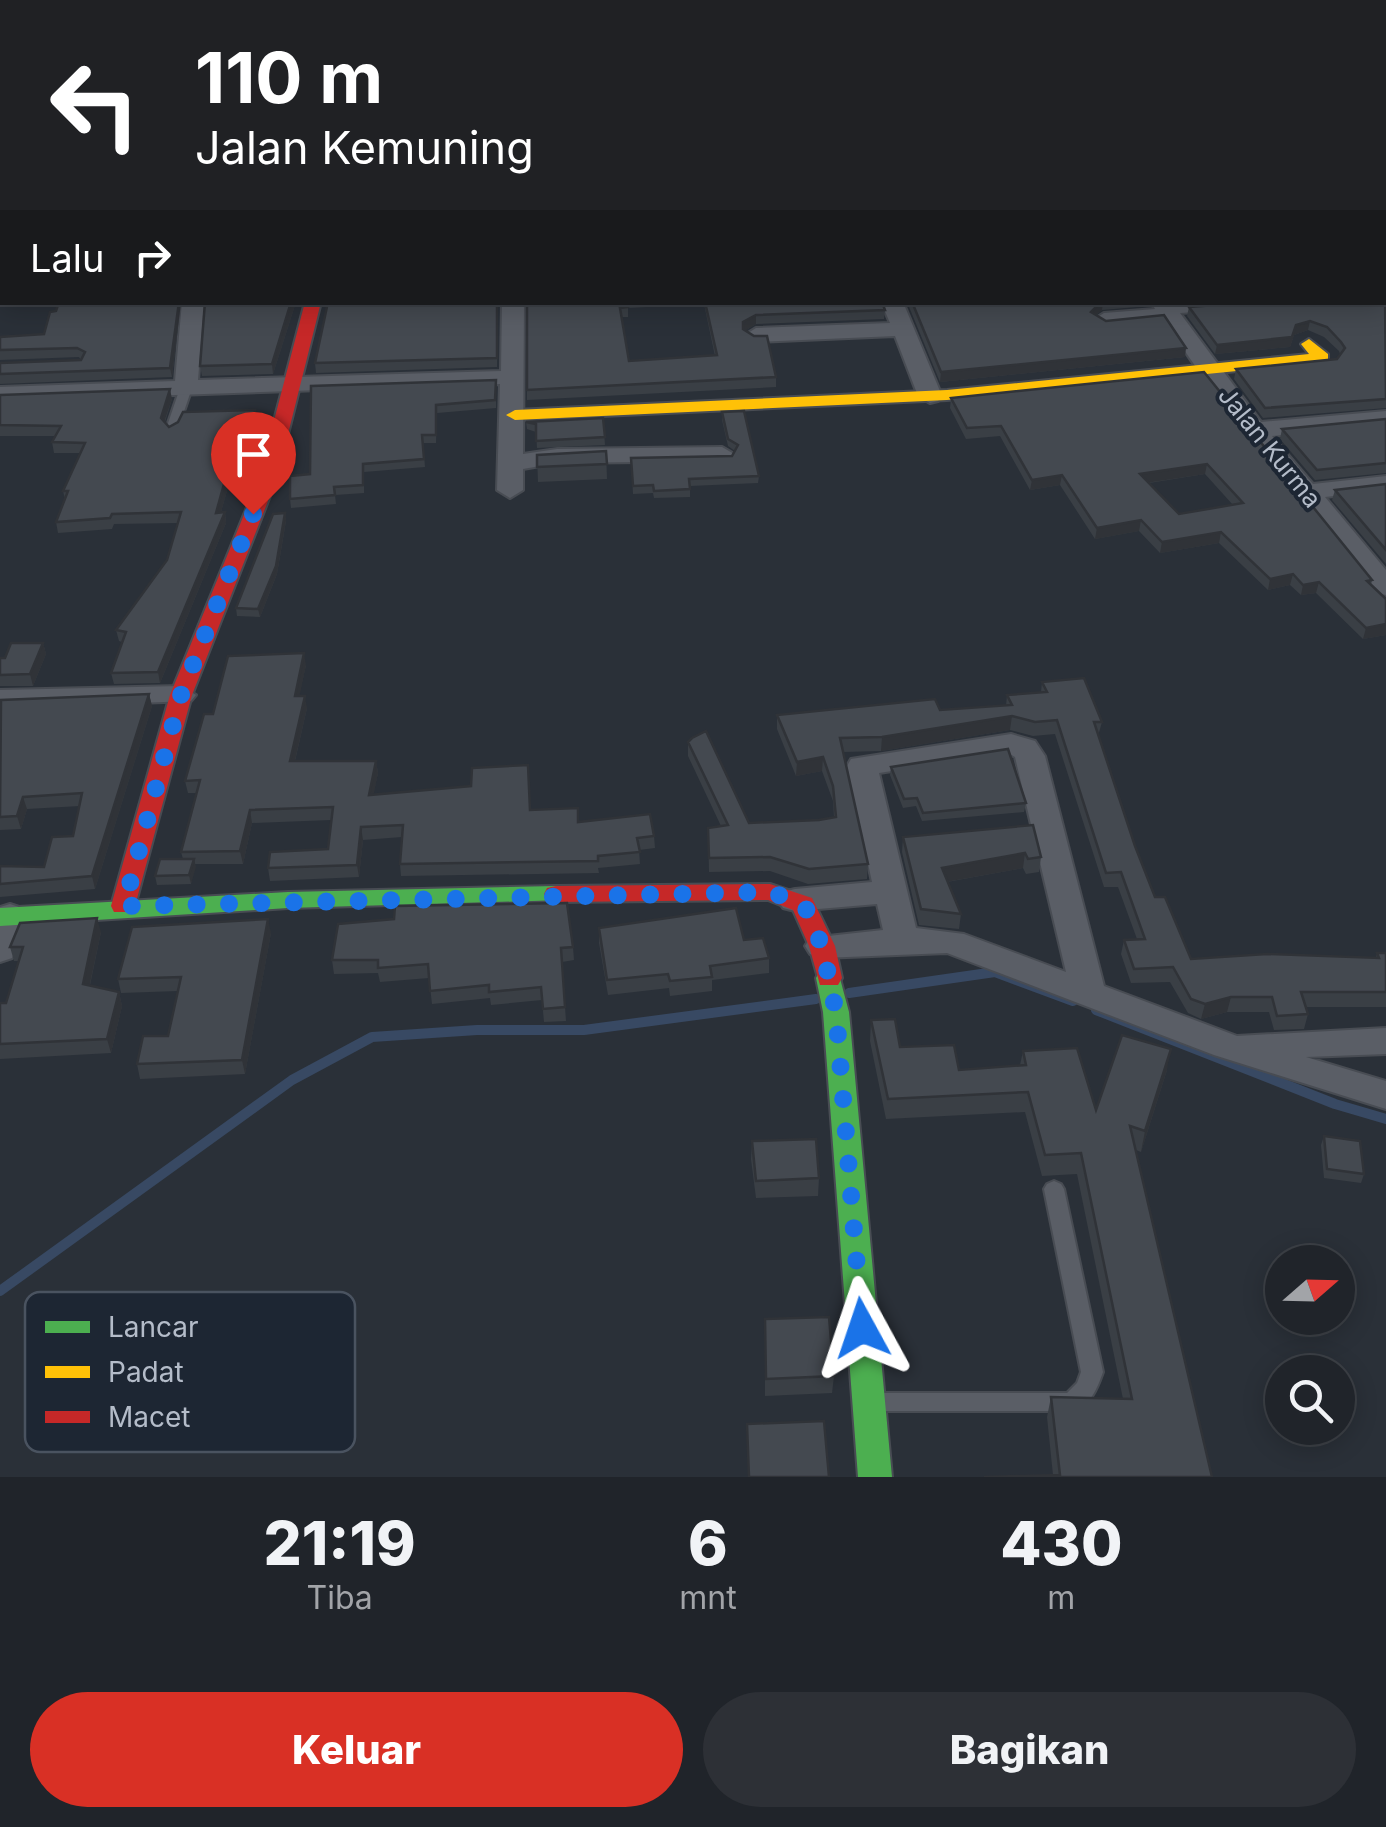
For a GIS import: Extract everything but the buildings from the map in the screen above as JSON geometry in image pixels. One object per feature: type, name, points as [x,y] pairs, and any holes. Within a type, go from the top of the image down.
[{"type":"street","points":[[186,388],[193,305]]},
{"type":"street","points":[[124,906],[181,695],[268,478],[312,305]]},
{"type":"street","points":[[510,490],[515,415],[514,305]]},
{"type":"street","points":[[893,305],[930,396]]},
{"type":"street","points":[[1104,320],[1165,308],[1212,305]]},
{"type":"street","name":"Jalan Kurma","points":[[1165,308],[1254,430],[1386,587]]},
{"type":"street","points":[[756,334],[900,329]]},
{"type":"street","points":[[515,415],[930,396],[1210,372],[1322,358],[1308,344]]},
{"type":"street","points":[[0,394],[512,377]]},
{"type":"street","points":[[1254,430],[1386,418]]},
{"type":"street","points":[[513,464],[557,456],[722,454]]},
{"type":"street","points":[[1306,492],[1386,483]]},
{"type":"street","points":[[0,699],[181,695]]},
{"type":"street","points":[[902,940],[865,763],[1011,743],[1024,748],[1030,756],[1088,992]]},
{"type":"street","points":[[1010,828],[1047,824]]},
{"type":"street","points":[[880,840],[918,836]]},
{"type":"street","points":[[0,950],[5,916],[124,906],[770,892],[804,904],[825,963],[836,1012],[875,1477]]},
{"type":"street","points":[[796,900],[892,892]]},
{"type":"street","points":[[825,963],[902,940],[952,942],[1227,1046],[1386,1094]]},
{"type":"street","points":[[1227,1046],[1386,1041]]},
{"type":"lane","points":[[172,429],[186,388]]},
{"type":"lane","points":[[868,1402],[1072,1402],[1086,1390],[1092,1372],[1054,1190]]},
{"type":"waterway","points":[[849,993],[995,972],[1073,1001]]},
{"type":"waterway","points":[[0,1291],[292,1080],[372,1037],[477,1030],[584,1030],[816,999]]},
{"type":"waterway","points":[[1096,1010],[1335,1104],[1386,1119]]},
{"type":"traffic: fast","points":[[0,917],[288,900],[556,894]]},
{"type":"traffic: fast","points":[[829,978],[836,1012],[875,1477]]},
{"type":"traffic: slow","points":[[515,415],[947,395],[1322,358],[1309,344]]},
{"type":"traffic: jam","points":[[123,906],[181,695],[268,478],[312,305]]},
{"type":"traffic: jam","points":[[556,894],[770,892],[803,904],[822,946],[829,978]]},
{"type":"route","points":[[253,514],[181,695],[124,906],[446,896],[770,892],[804,904],[822,946],[836,1012],[862,1328]]}]
